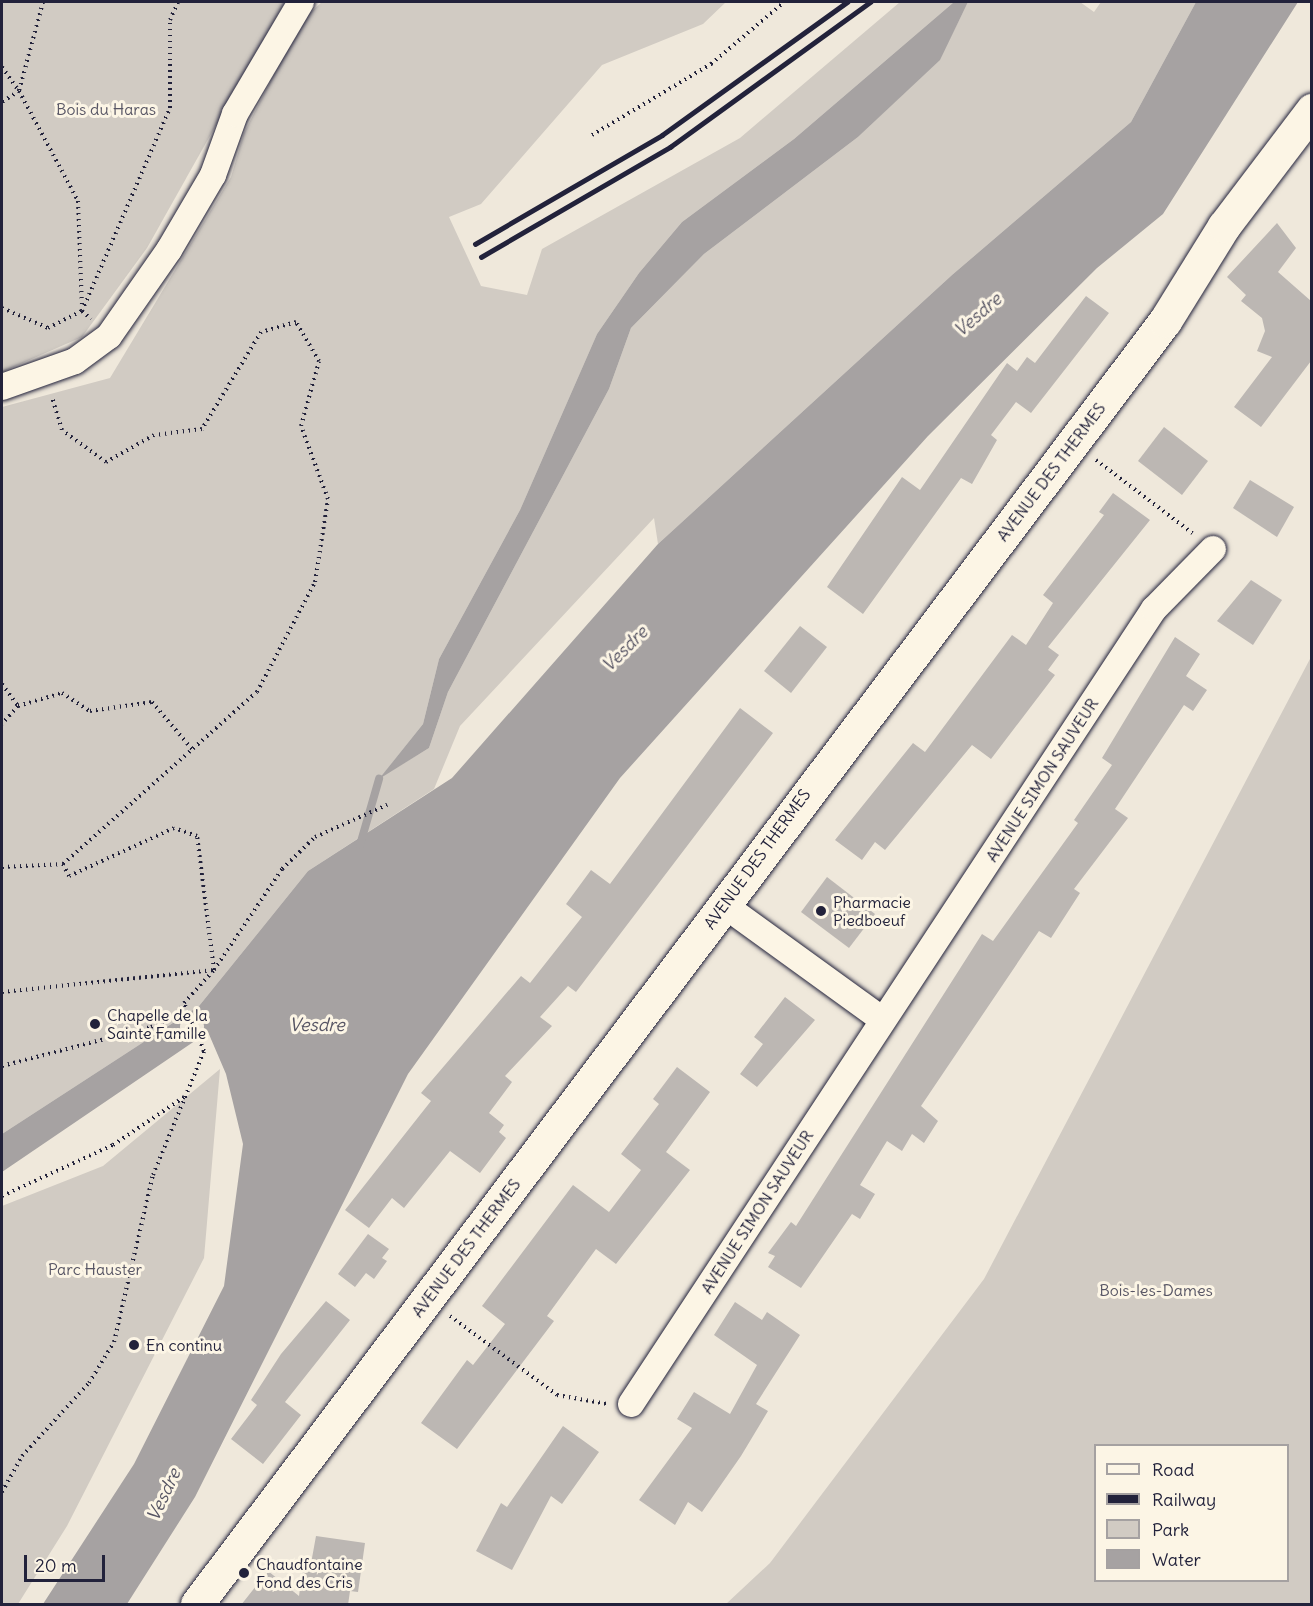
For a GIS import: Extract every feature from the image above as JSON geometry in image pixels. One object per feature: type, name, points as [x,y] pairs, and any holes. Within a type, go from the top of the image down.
[{"type":"main road","name":"AVENUE DES THERMES","points":[[197,1605],[1074,443],[1311,110]]},
{"type":"street","points":[[2,387],[45,374],[75,361],[109,336],[196,203],[235,114],[301,2]]},
{"type":"street","name":"AVENUE SIMON SAUVEUR","points":[[631,1404],[1154,609],[1213,549]]},
{"type":"street","points":[[724,905],[883,1020]]},
{"type":"path","points":[[2,102],[19,91],[43,2]]},
{"type":"path","points":[[2,308],[48,328],[82,310],[170,108],[170,20],[178,2]]},
{"type":"path","points":[[592,135],[711,64],[784,2]]},
{"type":"path","points":[[2,67],[19,91],[78,201],[82,310],[109,336]]},
{"type":"path","points":[[2,867],[63,864],[257,692],[315,582],[328,499],[301,426],[319,361],[296,322],[261,332],[202,429],[154,435],[106,462],[62,430],[45,374]]},
{"type":"path","points":[[1074,443],[1213,549]]},
{"type":"path","points":[[2,684],[18,706]]},
{"type":"path","points":[[2,724],[18,706],[62,693],[90,711],[152,702],[192,749]]},
{"type":"path","points":[[2,1066],[151,1027],[174,1018],[184,1003],[214,970],[282,869],[315,837],[387,804]]},
{"type":"path","points":[[63,864],[69,876],[174,828],[197,837],[214,970]]},
{"type":"path","points":[[2,992],[124,975],[214,970]]},
{"type":"path","points":[[2,1489],[22,1456],[89,1383],[114,1342],[153,1174],[204,1051],[186,1016],[184,1003]]},
{"type":"path","points":[[2,1196],[113,1145],[188,1094]]},
{"type":"path","points":[[428,1299],[557,1395],[583,1403],[631,1404]]},
{"type":"green space","name":"Bois du Haras","points":[[2,2],[285,2],[147,248],[82,337],[2,372]]},
{"type":"green space","points":[[322,2],[726,2],[703,24],[602,65],[481,204],[449,217],[481,286],[527,295],[542,249],[740,138],[900,2],[954,2],[794,139],[682,222],[639,273],[597,334],[520,510],[439,659],[423,724],[381,777],[429,748],[448,692],[609,389],[631,328],[704,254],[858,137],[939,60],[968,2],[1080,2],[1094,12],[1101,2],[1196,2],[1131,122],[952,275],[658,544],[654,518],[460,726],[434,789],[308,871],[199,1006],[2,1134],[2,407],[110,378],[231,177],[244,133],[302,20]]},
{"type":"green space","name":"Bois-les-Dames","points":[[1311,657],[1311,1604],[726,1604],[770,1563],[984,1279]]},
{"type":"green space","name":"Parc Hauster","points":[[220,1069],[204,1258],[67,1526],[18,1604],[2,1604],[2,1206],[103,1166]]},
{"type":"water","points":[[954,2],[968,2],[940,60],[858,137],[704,254],[631,328],[609,389],[448,692],[429,748],[379,779],[423,724],[439,659],[520,510],[597,334],[639,273],[682,222],[794,139]]},
{"type":"water","name":"Vesdre","points":[[1196,2],[1298,2],[1163,214],[1097,268],[928,436],[620,778],[408,1074],[195,1497],[127,1604],[43,1604],[134,1464],[224,1286],[243,1144],[226,1074],[208,1032],[2,1172],[2,1134],[199,1006],[308,871],[452,778],[658,544],[952,275],[1131,122]]},
{"type":"pier","points":[[192,1015],[197,1016],[203,1022],[203,1032],[197,1038],[192,1039],[187,1038],[181,1032],[180,1027],[181,1022],[187,1016]]},
{"type":"building","points":[[1277,223],[1296,248],[1278,272],[1311,301],[1311,361],[1261,427],[1234,407],[1272,357],[1257,351],[1265,331],[1262,318],[1241,301],[1246,295],[1227,277]]},
{"type":"building","points":[[1086,296],[1109,313],[1031,413],[1016,402],[991,435],[997,440],[972,484],[961,478],[863,614],[827,587],[902,477],[920,490],[1007,363],[1017,371],[1027,357],[1035,363]]},
{"type":"building","points":[[1164,427],[1208,461],[1182,495],[1138,461]]},
{"type":"building","points":[[1250,480],[1294,507],[1277,537],[1233,508]]},
{"type":"building","points":[[1113,493],[1150,520],[1048,647],[1059,655],[1048,670],[1055,675],[991,759],[972,745],[885,850],[875,842],[862,860],[835,840],[913,743],[925,752],[1012,635],[1026,645],[1053,603],[1043,595],[1104,515],[1099,512]]},
{"type":"building","points":[[1251,580],[1282,600],[1253,645],[1217,621]]},
{"type":"building","points":[[800,626],[827,647],[791,693],[764,671]]},
{"type":"building","points":[[1175,637],[1200,654],[1186,676],[1207,690],[1193,711],[1184,705],[1115,809],[1128,818],[1074,889],[1080,893],[1051,938],[1039,931],[921,1106],[938,1121],[924,1143],[912,1134],[902,1151],[887,1141],[860,1185],[875,1194],[860,1219],[852,1214],[801,1288],[768,1267],[775,1256],[768,1253],[791,1222],[796,1226],[982,934],[993,941],[1078,823],[1074,820],[1112,765],[1102,758]]},
{"type":"building","points":[[740,708],[773,733],[576,992],[568,986],[540,1017],[552,1026],[505,1076],[512,1082],[489,1113],[504,1125],[499,1132],[506,1138],[480,1173],[450,1151],[404,1208],[392,1198],[369,1228],[345,1210],[431,1101],[421,1093],[521,976],[530,983],[582,917],[566,904],[591,870],[610,884]]},
{"type":"building","points":[[827,877],[875,914],[849,948],[801,912]]},
{"type":"building","points":[[785,997],[815,1020],[757,1087],[740,1074],[763,1044],[754,1037]]},
{"type":"building","points":[[677,1067],[710,1092],[666,1152],[690,1170],[616,1264],[596,1249],[547,1316],[554,1321],[457,1449],[421,1423],[467,1360],[473,1365],[505,1324],[482,1306],[573,1185],[609,1212],[641,1170],[621,1154],[659,1104],[653,1099]]},
{"type":"building","points":[[368,1234],[389,1249],[382,1258],[387,1261],[374,1279],[366,1273],[355,1287],[338,1274]]},
{"type":"building","points":[[326,1301],[350,1320],[285,1402],[301,1415],[263,1464],[231,1439],[257,1405],[251,1400],[281,1354]]},
{"type":"building","points":[[735,1302],[762,1320],[767,1312],[800,1335],[756,1404],[768,1411],[741,1456],[702,1512],[688,1502],[675,1525],[639,1500],[692,1428],[677,1419],[694,1392],[730,1414],[757,1365],[714,1335]]},
{"type":"building","points":[[563,1426],[599,1452],[562,1504],[551,1496],[512,1570],[476,1551],[501,1503],[507,1507]]},
{"type":"building","points":[[316,1536],[365,1543],[358,1592],[350,1591],[348,1605],[241,1605],[268,1571],[299,1596],[304,1557],[312,1558]]},
{"type":"waterway","points":[[360,845],[379,779]]},
{"type":"railway","points":[[475,244],[662,135],[847,2]]},
{"type":"railway","points":[[481,257],[670,147],[870,2]]},
{"type":"place","name":"Pharmacie Piedboeuf","points":[[821,911]]},
{"type":"place","name":"Chapelle de la Sainte Famille","points":[[95,1024]]},
{"type":"place","name":"En continu","points":[[134,1345]]},
{"type":"place","name":"Chaudfontaine Fond des Cris","points":[[244,1573]]}]
